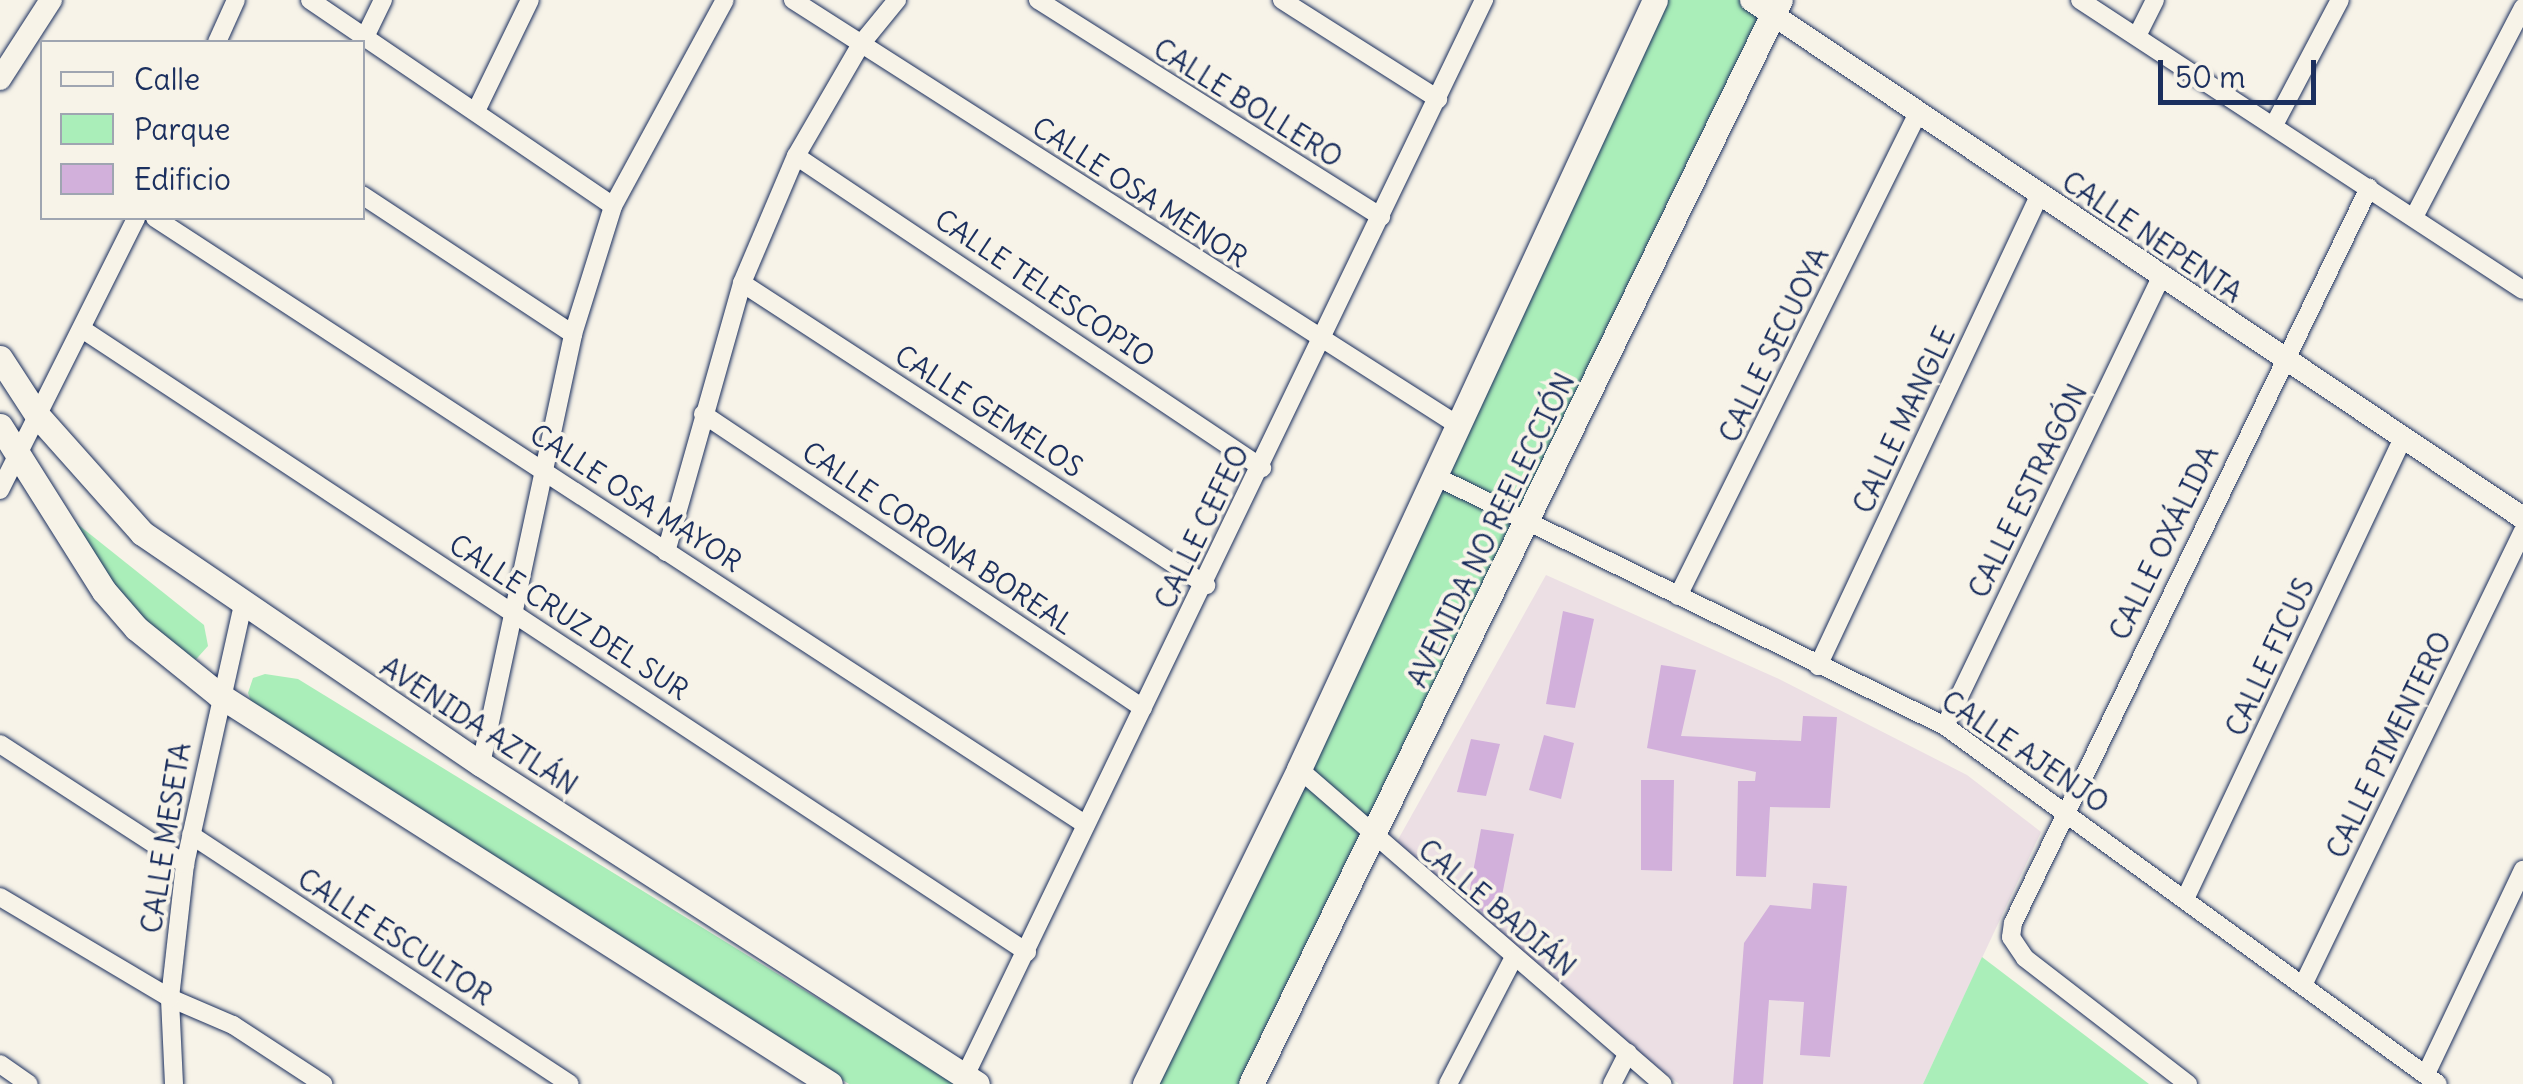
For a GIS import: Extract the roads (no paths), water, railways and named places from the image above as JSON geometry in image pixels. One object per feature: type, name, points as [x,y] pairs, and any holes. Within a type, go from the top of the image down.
[{"type":"main road","points":[[1146,1084],[1299,770],[1655,0]]},
{"type":"main road","name":"AVENIDA NO REELECCIÓN","points":[[1252,1083],[1374,841],[1776,8]]},
{"type":"main road","name":"AVENIDA AZTLÁN","points":[[0,358],[38,416],[142,534],[481,764],[971,1080]]},
{"type":"main road","points":[[0,426],[104,590],[136,628],[219,695],[830,1084]]},
{"type":"street","points":[[0,78],[51,0]]},
{"type":"street","points":[[218,40],[236,0]]},
{"type":"street","points":[[310,0],[614,206]]},
{"type":"street","points":[[364,37],[383,0]]},
{"type":"street","points":[[476,110],[530,0]]},
{"type":"street","points":[[481,764],[510,613],[573,334],[614,206],[725,0]]},
{"type":"street","name":"CALLE OSA MENOR","points":[[793,0],[1322,343],[1459,426]]},
{"type":"street","points":[[666,552],[742,283],[796,156],[861,44],[897,0]]},
{"type":"street","name":"CALLE BOLLERO","points":[[1038,0],[1381,217]]},
{"type":"street","points":[[1282,0],[1438,100]]},
{"type":"street","name":"CALLE CEFEO","points":[[971,1080],[1086,825],[1206,585],[1484,0]]},
{"type":"street","name":"CALLE NEPENTA","points":[[1751,0],[1776,8],[1916,117],[2523,518]]},
{"type":"street","points":[[2080,0],[2523,290]]},
{"type":"street","points":[[2137,36],[2156,0]]},
{"type":"street","points":[[2274,125],[2340,0]]},
{"type":"street","points":[[2414,217],[2523,8]]},
{"type":"street","name":"CALLE SECUOYA","points":[[1678,596],[1916,117]]},
{"type":"street","name":"CALLE TELESCOPIO","points":[[796,156],[1262,468]]},
{"type":"street","name":"CALLE OXÁLIDA","points":[[2188,1084],[2025,958],[2011,937],[2013,924],[2282,360],[2369,188]]},
{"type":"street","name":"CALLE MANGLE","points":[[1818,666],[2039,196]]},
{"type":"street","points":[[365,197],[573,334]]},
{"type":"street","points":[[0,490],[135,220]]},
{"type":"street","name":"CALLE OSA MAYOR","points":[[158,220],[1086,825]]},
{"type":"street","name":"CALLE ESTRAGÓN","points":[[1945,726],[2160,279]]},
{"type":"street","name":"CALLE GEMELOS","points":[[742,283],[1206,585]]},
{"type":"street","name":"CALLE CRUZ DEL SUR","points":[[82,328],[1028,952]]},
{"type":"street","name":"CALLE CORONA BOREAL","points":[[703,414],[1143,708]]},
{"type":"street","name":"CALLE FICUS","points":[[2186,897],[2402,440]]},
{"type":"street","name":"CALLE AJENJO","points":[[1435,476],[1945,726],[2432,1079]]},
{"type":"street","name":"CALLE PIMENTERO","points":[[2304,983],[2523,531]]},
{"type":"street","name":"CALLE MESETA","points":[[174,1084],[170,998],[185,864],[219,695],[243,604]]},
{"type":"street","points":[[0,744],[185,864]]},
{"type":"street","name":"CALLE BADIÁN","points":[[1299,770],[1374,841],[1663,1084]]},
{"type":"street","name":"CALLE ESCULTOR","points":[[190,835],[570,1084]]},
{"type":"street","points":[[2432,1079],[2523,870]]},
{"type":"street","points":[[0,898],[170,998],[222,1018],[323,1084]]},
{"type":"street","points":[[1448,1084],[1512,959]]},
{"type":"street","points":[[1612,1084],[1628,1053]]},
{"type":"street","points":[[0,1064],[29,1084]]}]
